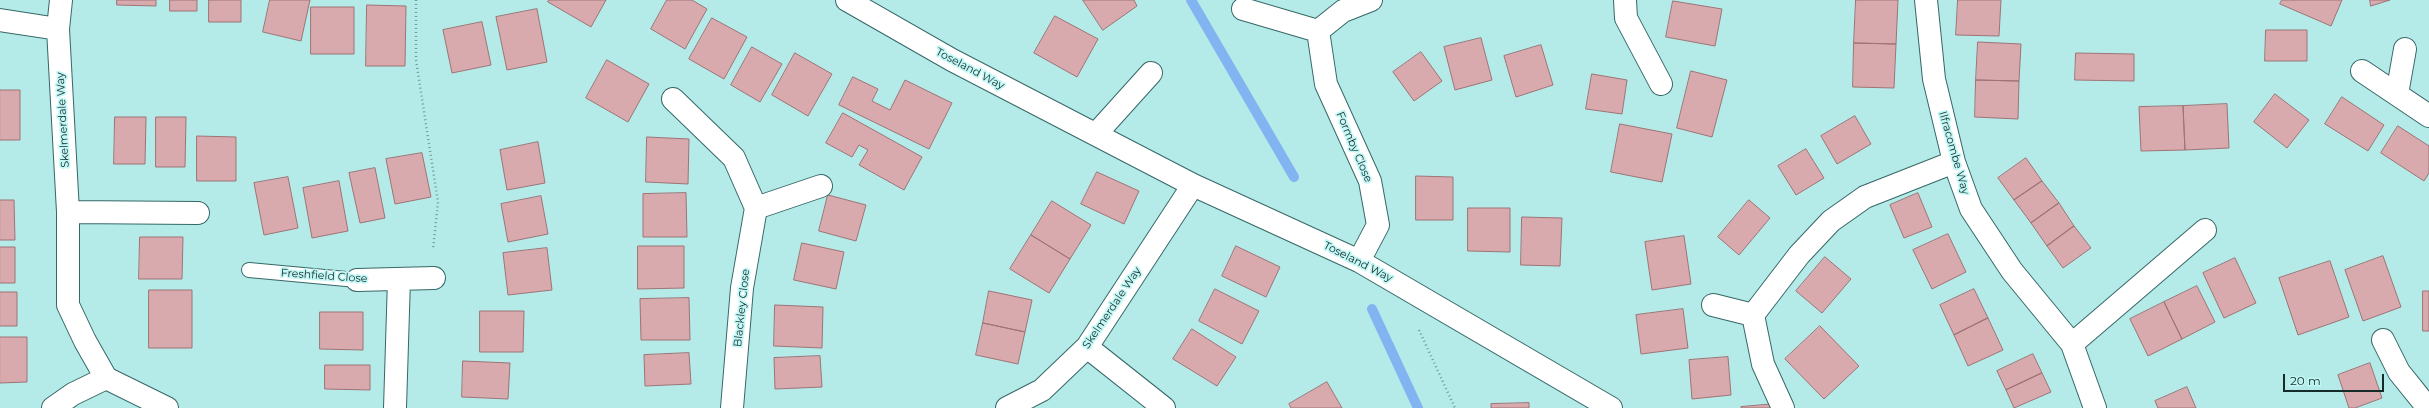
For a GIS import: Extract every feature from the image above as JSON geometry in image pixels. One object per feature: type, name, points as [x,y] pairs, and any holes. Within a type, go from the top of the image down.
[{"type":"street","name":"Skelmerdale Way","points":[[61,0],[58,29],[68,212],[68,305],[85,341],[106,378]]},
{"type":"street","name":"Toseland Way","points":[[847,0],[952,60],[1193,185],[1359,261],[1611,408]]},
{"type":"street","points":[[1243,9],[1318,31],[1343,11],[1371,0]]},
{"type":"street","points":[[1625,0],[1626,18],[1661,84]]},
{"type":"street","name":"Ilfracombe Way","points":[[1926,0],[1934,79],[1954,162],[1971,209],[2012,271],[2072,344],[2095,408]]},
{"type":"street","points":[[0,20],[58,29]]},
{"type":"street","name":"Formby Close","points":[[1318,31],[1326,84],[1370,181],[1378,225],[1359,261]]},
{"type":"street","points":[[2397,94],[2405,49]]},
{"type":"street","points":[[2362,71],[2429,116]]},
{"type":"street","points":[[1096,134],[1151,73]]},
{"type":"street","points":[[673,99],[734,158],[756,208],[821,186]]},
{"type":"street","points":[[1783,408],[1763,364],[1754,315],[1799,255],[1831,221],[1865,197],[1954,162]]},
{"type":"street","name":"Skelmerdale Way","points":[[1007,408],[1042,390],[1087,347],[1193,185]]},
{"type":"street","name":"Blackley Close","points":[[732,408],[742,288],[756,208]]},
{"type":"street","points":[[68,212],[198,213]]},
{"type":"street","points":[[2072,344],[2205,230]]},
{"type":"street","name":"Freshfield Close","points":[[358,280],[431,278]]},
{"type":"street","points":[[395,408],[399,279]]},
{"type":"street","points":[[1713,305],[1754,315]]},
{"type":"street","points":[[2383,340],[2399,372],[2428,408]]},
{"type":"street","points":[[1087,347],[1164,408]]},
{"type":"street","points":[[53,408],[73,394],[106,378],[167,408]]},
{"type":"lane","name":"Freshfield Close","points":[[249,270],[358,280]]},
{"type":"path","points":[[416,0],[416,60],[438,202],[431,278]]},
{"type":"path","points":[[1416,324],[1455,408]]},
{"type":"building","points":[[117,0],[156,0],[156,6],[117,5]]},
{"type":"building","points":[[170,0],[197,0],[197,11],[170,11]]},
{"type":"building","points":[[209,0],[241,0],[241,22],[209,22]]},
{"type":"building","points":[[270,0],[310,0],[301,41],[263,32]]},
{"type":"building","points":[[549,0],[606,0],[591,27],[548,2]]},
{"type":"building","points":[[667,0],[692,0],[707,9],[685,49],[651,29]]},
{"type":"building","points":[[1083,0],[1134,0],[1137,6],[1103,30]]},
{"type":"building","points":[[1856,0],[1898,0],[1896,44],[1854,43]]},
{"type":"building","points":[[1958,0],[2001,0],[1999,36],[1956,35]]},
{"type":"building","points":[[2282,0],[2342,0],[2331,26],[2280,4]]},
{"type":"building","points":[[2370,0],[2390,0],[2371,6]]},
{"type":"building","points":[[1673,1],[1722,9],[1715,46],[1666,37]]},
{"type":"building","points":[[367,5],[406,6],[405,66],[366,66]]},
{"type":"building","points":[[311,7],[354,7],[354,54],[311,54]]},
{"type":"building","points":[[537,9],[547,62],[507,70],[496,17]]},
{"type":"building","points":[[1055,16],[1098,39],[1077,77],[1034,53]]},
{"type":"building","points":[[712,18],[747,37],[724,79],[689,59]]},
{"type":"building","points":[[482,22],[491,65],[452,73],[443,30]]},
{"type":"building","points":[[2266,30],[2307,30],[2307,61],[2265,61]]},
{"type":"building","points":[[1481,38],[1492,80],[1455,90],[1444,47]]},
{"type":"building","points":[[1978,42],[2021,44],[2019,81],[1976,80]]},
{"type":"building","points":[[1854,43],[1896,44],[1894,88],[1853,87]]},
{"type":"building","points":[[1541,45],[1553,85],[1516,97],[1504,56]]},
{"type":"building","points":[[752,47],[782,64],[760,102],[731,85]]},
{"type":"building","points":[[1421,52],[1442,81],[1414,101],[1393,72]]},
{"type":"building","points":[[795,53],[832,74],[808,116],[772,95]]},
{"type":"building","points":[[2076,53],[2134,54],[2134,81],[2075,80]]},
{"type":"building","points":[[607,60],[649,84],[628,122],[586,98]]},
{"type":"building","points":[[1691,71],[1727,80],[1712,137],[1677,128]]},
{"type":"building","points":[[1592,74],[1627,80],[1622,114],[1586,109]]},
{"type":"building","points":[[853,77],[878,89],[872,101],[890,110],[905,80],[952,103],[929,149],[839,105]]},
{"type":"building","points":[[1976,80],[2019,81],[2018,119],[1975,117]]},
{"type":"building","points":[[0,90],[20,90],[20,140],[0,140]]},
{"type":"building","points":[[2275,94],[2309,120],[2287,148],[2254,122]]},
{"type":"building","points":[[2342,97],[2384,125],[2368,151],[2325,124]]},
{"type":"building","points":[[2227,104],[2229,148],[2185,150],[2183,106]]},
{"type":"building","points":[[2183,106],[2185,150],[2141,151],[2139,107]]},
{"type":"building","points":[[843,113],[922,157],[904,190],[859,165],[868,150],[859,145],[852,157],[826,143]]},
{"type":"building","points":[[1855,116],[1871,144],[1837,164],[1821,136]]},
{"type":"building","points":[[115,117],[146,117],[145,164],[114,164]]},
{"type":"building","points":[[156,117],[186,117],[185,167],[156,167]]},
{"type":"building","points":[[1620,124],[1672,134],[1662,182],[1611,172]]},
{"type":"building","points":[[2398,126],[2429,146],[2429,173],[2424,181],[2381,153]]},
{"type":"building","points":[[197,136],[236,137],[236,181],[197,181]]},
{"type":"building","points":[[647,137],[689,139],[688,184],[646,182]]},
{"type":"building","points":[[538,142],[545,183],[507,190],[500,150]]},
{"type":"building","points":[[1806,149],[1824,178],[1796,195],[1778,166]]},
{"type":"building","points":[[422,153],[431,197],[395,204],[386,159]]},
{"type":"building","points":[[2026,158],[2042,181],[2014,200],[1998,178]]},
{"type":"building","points":[[375,168],[385,218],[360,223],[349,173]]},
{"type":"building","points":[[1097,172],[1139,191],[1124,224],[1081,204]]},
{"type":"building","points":[[1416,176],[1453,177],[1453,220],[1416,220]]},
{"type":"building","points":[[288,177],[298,228],[264,235],[254,183]]},
{"type":"building","points":[[339,181],[348,231],[312,238],[303,188]]},
{"type":"building","points":[[2042,181],[2059,203],[2031,223],[2014,200]]},
{"type":"building","points":[[686,193],[687,237],[643,237],[643,194]]},
{"type":"building","points":[[1918,193],[1932,227],[1904,238],[1890,205]]},
{"type":"building","points":[[828,195],[866,205],[856,241],[819,231]]},
{"type":"building","points":[[541,196],[548,234],[508,242],[501,204]]},
{"type":"building","points":[[0,200],[14,200],[15,240],[0,240]]},
{"type":"building","points":[[1749,200],[1770,218],[1739,255],[1718,237]]},
{"type":"building","points":[[1052,201],[1091,225],[1070,259],[1031,235]]},
{"type":"building","points":[[2059,203],[2074,226],[2047,246],[2031,223]]},
{"type":"building","points":[[1468,208],[1510,208],[1510,252],[1468,251]]},
{"type":"building","points":[[1522,217],[1562,218],[1560,266],[1521,265]]},
{"type":"building","points":[[2074,226],[2091,248],[2063,268],[2047,246]]},
{"type":"building","points":[[1948,234],[1966,272],[1932,289],[1913,250]]},
{"type":"building","points":[[1031,235],[1070,259],[1049,293],[1010,269]]},
{"type":"building","points":[[1684,236],[1691,284],[1652,290],[1645,242]]},
{"type":"building","points":[[140,237],[183,237],[182,279],[139,279]]},
{"type":"building","points":[[802,243],[844,252],[836,289],[794,280]]},
{"type":"building","points":[[638,246],[684,246],[684,288],[638,289]]},
{"type":"building","points":[[1236,246],[1280,267],[1266,297],[1222,276]]},
{"type":"building","points":[[0,247],[15,247],[15,283],[0,283]]},
{"type":"building","points":[[547,248],[552,290],[508,295],[503,253]]},
{"type":"building","points":[[2383,256],[2401,307],[2363,321],[2345,270]]},
{"type":"building","points":[[1825,257],[1851,279],[1822,313],[1796,291]]},
{"type":"building","points":[[2235,258],[2256,303],[2224,318],[2203,273]]},
{"type":"building","points":[[2330,261],[2349,317],[2298,335],[2279,278]]},
{"type":"building","points":[[2197,286],[2215,322],[2182,339],[2164,302]]},
{"type":"building","points":[[1215,289],[1259,311],[1242,344],[1199,321]]},
{"type":"building","points":[[1974,289],[1988,318],[1954,335],[1940,305]]},
{"type":"building","points":[[149,290],[192,290],[192,348],[149,348]]},
{"type":"building","points":[[989,291],[1032,300],[1025,332],[983,323]]},
{"type":"building","points":[[2423,291],[2429,291],[2429,331],[2423,331]]},
{"type":"building","points":[[0,292],[17,292],[17,326],[0,326]]},
{"type":"building","points":[[689,298],[690,340],[641,340],[640,299]]},
{"type":"building","points":[[2164,302],[2182,339],[2148,356],[2130,319]]},
{"type":"building","points":[[775,305],[823,307],[822,348],[774,346]]},
{"type":"building","points":[[1683,309],[1688,348],[1641,354],[1636,315]]},
{"type":"building","points":[[480,311],[524,311],[523,352],[480,352]]},
{"type":"building","points":[[320,312],[363,312],[363,350],[320,349]]},
{"type":"building","points":[[1988,318],[2003,350],[1968,366],[1954,335]]},
{"type":"building","points":[[983,323],[1025,332],[1018,364],[976,355]]},
{"type":"building","points":[[1820,326],[1859,366],[1824,399],[1785,359]]},
{"type":"building","points":[[1192,329],[1236,357],[1217,386],[1173,359]]},
{"type":"building","points":[[0,337],[27,337],[27,382],[0,383]]},
{"type":"building","points":[[689,353],[691,384],[645,386],[644,355]]},
{"type":"building","points":[[2033,354],[2042,373],[2006,390],[1997,371]]},
{"type":"building","points":[[820,356],[822,387],[775,389],[774,358]]},
{"type":"building","points":[[1728,357],[1731,395],[1692,399],[1689,360]]},
{"type":"building","points":[[463,361],[510,363],[508,399],[462,397]]},
{"type":"building","points":[[2370,363],[2382,398],[2355,408],[2349,408],[2338,375]]},
{"type":"building","points":[[325,365],[370,365],[370,390],[325,389]]},
{"type":"building","points":[[2042,373],[2051,392],[2014,408],[2006,390]]},
{"type":"building","points":[[1327,382],[1342,408],[1291,408],[1289,404]]},
{"type":"building","points":[[2187,387],[2196,408],[2158,408],[2155,401]]},
{"type":"building","points":[[1529,403],[1529,408],[1491,408],[1491,404]]},
{"type":"building","points":[[1775,404],[1776,408],[1741,408],[1741,407]]},
{"type":"waterway","points":[[1191,0],[1294,177]]},
{"type":"waterway","points":[[1372,309],[1418,408]]}]
